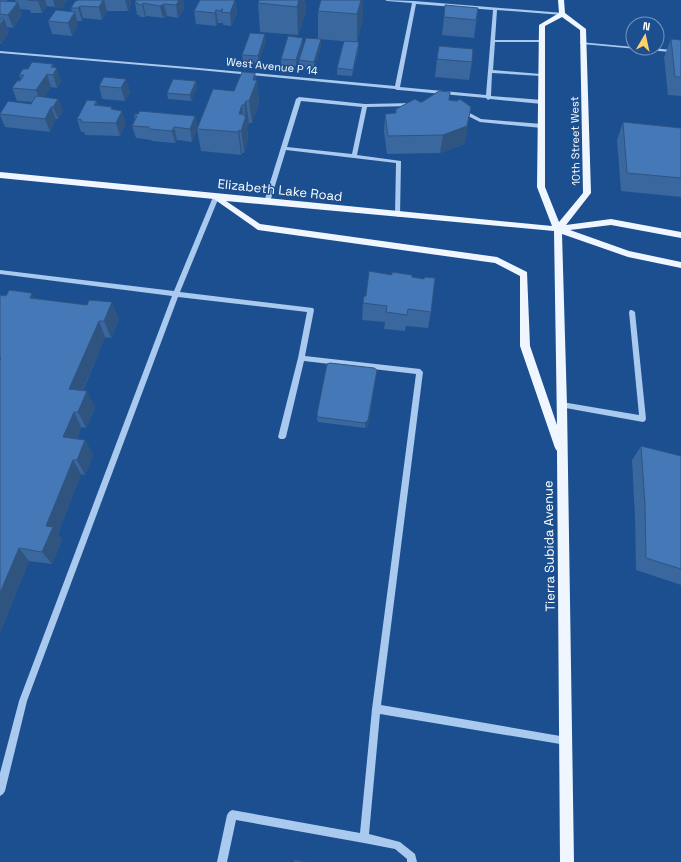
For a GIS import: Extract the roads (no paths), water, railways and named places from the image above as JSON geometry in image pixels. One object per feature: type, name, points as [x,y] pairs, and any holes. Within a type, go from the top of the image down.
[{"type":"main road","points":[[561,0],[562,14],[542,25],[541,41],[541,187],[558,229],[628,254],[681,265]]},
{"type":"main road","name":"10th Street West","points":[[558,229],[587,193],[582,43],[583,29],[562,14]]},
{"type":"main road","name":"Elizabeth Lake Road","points":[[0,175],[398,215],[558,229]]},
{"type":"main road","points":[[216,197],[258,227],[497,260],[524,274],[525,346],[563,456]]},
{"type":"main road","points":[[558,229],[611,222],[681,235]]},
{"type":"main road","name":"Tierra Subida Avenue","points":[[558,229],[563,456],[567,862]]},
{"type":"street","points":[[387,0],[562,14]]},
{"type":"street","points":[[397,89],[414,2]]},
{"type":"street","points":[[488,98],[495,9]]},
{"type":"street","points":[[493,41],[541,41]]},
{"type":"street","points":[[582,43],[625,47]]},
{"type":"street","points":[[665,51],[681,52]]},
{"type":"street","name":"West Avenue P 14","points":[[0,52],[199,69],[542,102]]},
{"type":"street","points":[[491,71],[541,75]]},
{"type":"street","points":[[267,202],[299,99],[364,106],[418,104]]},
{"type":"street","points":[[354,156],[364,106]]},
{"type":"street","points":[[455,108],[480,120],[542,126]]},
{"type":"street","points":[[283,148],[400,162],[398,215]]},
{"type":"street","points":[[0,791],[22,700],[176,294],[216,197]]},
{"type":"street","points":[[0,272],[311,310],[282,437]]},
{"type":"street","points":[[562,405],[643,419],[632,312]]},
{"type":"street","points":[[301,358],[420,372],[376,709],[364,838]]},
{"type":"street","points":[[376,709],[566,740]]},
{"type":"street","points":[[222,862],[232,815],[397,845],[412,857],[412,862]]}]
